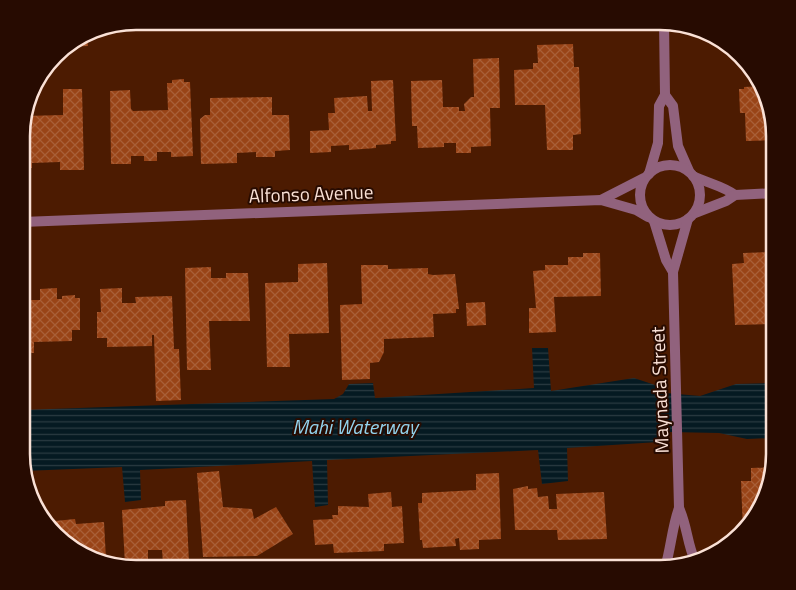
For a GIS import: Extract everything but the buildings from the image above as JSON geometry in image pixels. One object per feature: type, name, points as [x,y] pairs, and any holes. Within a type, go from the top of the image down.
[{"type":"street","points":[[664,30],[665,95],[659,106],[658,143],[639,198],[651,219],[667,226],[676,225],[735,195],[766,193]]},
{"type":"street","points":[[665,95],[674,106],[678,146],[700,188],[701,198],[692,216]]},
{"type":"street","points":[[647,176],[661,166],[671,165],[716,187],[726,189],[735,195]]},
{"type":"street","name":"Alfonso Avenue","points":[[601,200],[647,176]]},
{"type":"street","name":"Alfonso Avenue","points":[[30,222],[601,200],[636,210],[651,219]]},
{"type":"street","name":"Maynada Street","points":[[667,559],[673,538],[674,522],[679,508],[672,272],[692,216]]},
{"type":"street","name":"Maynada Street","points":[[651,219],[672,272]]},
{"type":"street","name":"Maynada Street","points":[[679,508],[686,522],[688,542],[692,555]]},
{"type":"water","name":"Mahi Waterway","points":[[532,348],[548,348],[551,391],[634,378],[658,386],[666,393],[700,396],[736,384],[766,383],[766,438],[747,439],[719,433],[669,432],[658,442],[567,448],[568,481],[542,484],[538,450],[327,460],[328,505],[315,507],[312,461],[140,470],[141,500],[125,502],[122,467],[31,471],[30,410],[334,399],[343,394],[349,384],[373,383],[375,398],[534,388]]}]
